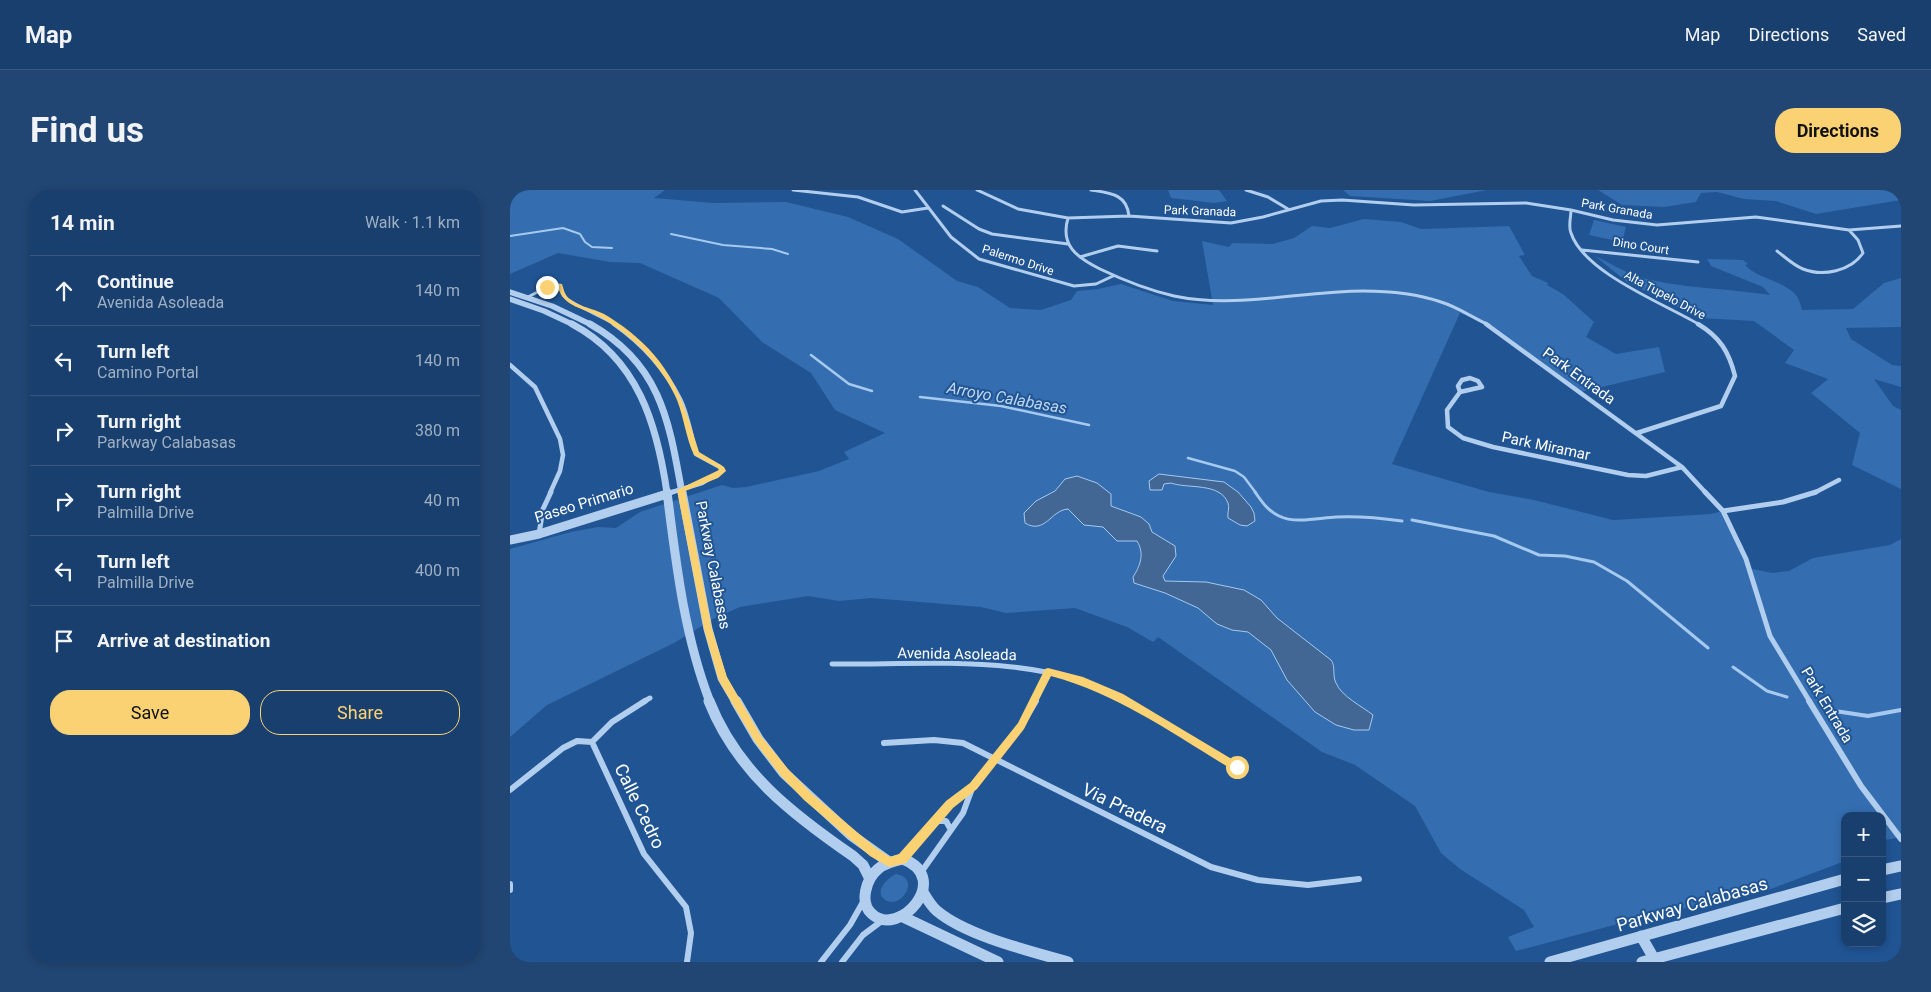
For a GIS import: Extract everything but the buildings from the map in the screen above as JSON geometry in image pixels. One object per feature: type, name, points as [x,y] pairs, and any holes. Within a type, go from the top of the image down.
[{"type":"street","points":[[792,190],[858,198],[902,212],[928,208]]},
{"type":"street","points":[[916,190],[923,190]]},
{"type":"street","name":"Palermo Drive","points":[[916,190],[954,242],[966,252],[992,264],[1074,286],[1096,284],[1112,276]]},
{"type":"street","name":"Park Granada","points":[[977,190],[1036,214],[1068,218],[1129,216],[1231,223],[1321,202],[1342,200],[1414,205],[1512,202],[1571,210],[1636,224],[1677,225],[1723,218],[1756,217],[1848,230],[1901,226]]},
{"type":"street","points":[[1091,190],[1111,194],[1124,200],[1129,207],[1129,216]]},
{"type":"street","points":[[1246,190],[1268,198],[1288,209]]},
{"type":"street","points":[[943,206],[979,230],[992,234],[1068,244],[1064,231],[1068,218]]},
{"type":"street","name":"Alta Tupelo Drive","points":[[1571,210],[1568,218],[1568,230],[1572,240],[1602,271],[1629,288],[1700,323],[1723,344],[1735,376],[1721,406],[1689,418],[1636,433]]},
{"type":"street","points":[[1777,251],[1796,265],[1810,271],[1820,272],[1846,267],[1855,264],[1863,253],[1858,240],[1848,230]]},
{"type":"street","name":"Park Entrada","points":[[1068,244],[1080,257],[1112,276],[1174,296],[1198,299],[1240,300],[1363,291],[1414,296],[1442,302],[1490,326],[1682,467],[1723,511],[1746,558],[1770,636],[1861,786],[1901,839]]},
{"type":"street","points":[[1080,257],[1118,246],[1157,251]]},
{"type":"street","name":"Dino Court","points":[[1582,250],[1604,250],[1672,262],[1698,262]]},
{"type":"street","points":[[519,302],[547,287],[560,286],[563,295],[569,301],[601,315],[632,337],[656,362],[680,399],[696,454],[720,467],[722,471],[702,483],[667,494]]},
{"type":"street","name":"Parkway Calabasas","points":[[510,292],[560,309],[588,323],[612,339],[630,355],[654,387],[663,406],[671,432],[708,629],[722,678],[758,739],[784,773],[851,835],[889,862]]},
{"type":"street","points":[[510,299],[564,320],[581,329],[607,349],[628,371],[647,404],[653,422],[667,494],[690,644],[707,695],[727,738],[761,786],[782,805],[853,856],[863,866],[870,879]]},
{"type":"street","points":[[510,365],[535,388],[560,439],[563,455],[560,470],[543,509],[539,534]]},
{"type":"street","name":"Park Miramar","points":[[1460,392],[1458,386],[1462,380],[1470,378],[1478,381],[1482,387],[1476,390],[1460,392],[1447,410],[1448,428],[1463,438],[1492,447],[1628,475],[1646,476],[1682,467]]},
{"type":"street","points":[[1723,511],[1792,500],[1825,490],[1839,480]]},
{"type":"street","name":"Paseo Primario","points":[[510,540],[539,534],[667,494]]},
{"type":"street","name":"Avenida Asoleada","points":[[832,664],[998,665],[1048,672],[1083,681],[1120,697],[1237,767]]},
{"type":"street","points":[[902,859],[961,794],[973,786],[1021,726],[1033,706],[1048,672]]},
{"type":"street","points":[[510,790],[563,748],[577,742],[592,742],[603,728],[617,717],[650,698]]},
{"type":"street","name":"Via Pradera","points":[[884,743],[952,741],[963,743],[1211,867],[1258,880],[1308,885],[1359,879]]},
{"type":"street","name":"Calle Cedro","points":[[592,742],[623,814],[645,856],[683,905],[688,915],[692,930],[687,962]]},
{"type":"street","points":[[922,871],[970,799],[973,786]]},
{"type":"street","points":[[936,821],[946,821],[951,830]]},
{"type":"street","points":[[821,962],[850,926],[865,899],[870,879],[889,862],[902,859],[915,863],[922,871],[925,883],[918,902],[901,916],[884,920],[863,935],[842,962]]},
{"type":"street","points":[[1886,869],[1901,866]]},
{"type":"street","name":"Parkway Calabasas","points":[[1550,962],[1841,881]]},
{"type":"street","points":[[510,884],[510,890]]},
{"type":"street","points":[[923,892],[929,904],[939,913],[973,929],[1068,962]]},
{"type":"street","points":[[1886,897],[1901,894]]},
{"type":"street","points":[[865,899],[870,913],[884,920]]},
{"type":"street","points":[[1641,936],[1650,961],[1841,909]]},
{"type":"street","points":[[901,916],[998,962]]},
{"type":"shaded area","points":[[510,190],[665,190],[654,198],[713,203],[786,202],[848,217],[898,239],[957,281],[978,287],[1010,308],[1041,310],[1071,300],[1077,291],[1121,284],[1173,301],[1213,305],[1202,241],[1229,247],[1232,243],[1273,244],[1294,238],[1312,226],[1330,228],[1364,219],[1401,222],[1421,229],[1509,226],[1525,255],[1519,256],[1532,276],[1548,283],[1547,285],[1563,294],[1594,322],[1586,337],[1616,354],[1659,347],[1665,372],[1581,392],[1490,326],[1460,313],[1392,464],[1489,492],[1534,500],[1613,520],[1711,514],[1723,511],[1743,546],[1748,568],[1772,573],[1789,571],[1813,558],[1890,545],[1901,539],[1901,837],[1886,840],[1886,812],[1841,812],[1841,863],[1763,892],[1648,916],[1516,951],[1508,937],[1534,927],[1524,910],[1460,869],[1441,853],[1415,806],[1355,765],[1322,752],[1158,637],[1153,642],[1127,627],[1075,608],[1006,613],[981,607],[871,598],[839,601],[808,596],[740,607],[715,618],[674,643],[547,705],[510,737],[510,549],[571,532],[598,527],[616,528],[640,512],[722,485],[733,488],[746,487],[819,471],[849,459],[844,452],[885,433],[835,410],[811,373],[762,342],[719,298],[640,263],[610,262],[558,253],[510,274]]},
{"type":"shaded area","points":[[1168,190],[1219,190],[1227,201],[1214,203],[1171,198]]},
{"type":"shaded area","points":[[1343,190],[1487,190],[1430,201],[1350,196]]},
{"type":"shaded area","points":[[1598,190],[1901,190],[1901,200],[1816,214],[1776,201],[1744,199],[1717,192],[1701,193],[1696,202],[1664,207],[1622,205]]},
{"type":"shaded area","points":[[1594,220],[1626,227],[1622,242],[1589,235]]},
{"type":"shaded area","points":[[1595,256],[1631,274],[1653,280],[1686,286],[1770,295],[1763,287],[1711,266],[1707,259],[1743,260],[1748,264],[1745,265],[1750,270],[1791,290],[1800,302],[1802,310],[1853,309],[1884,283],[1901,278],[1901,327],[1846,328],[1851,339],[1892,365],[1901,366],[1901,387],[1874,379],[1893,406],[1901,410],[1901,489],[1852,465],[1860,433],[1811,393],[1828,379],[1785,363],[1794,350],[1754,321],[1700,318],[1627,282]]},
{"type":"shaded area","points":[[1159,474],[1224,482],[1238,492],[1251,507],[1255,521],[1247,526],[1240,525],[1228,518],[1229,506],[1224,496],[1211,489],[1171,483],[1164,484],[1162,490],[1150,490],[1149,481]]},
{"type":"shaded area","points":[[1077,476],[1097,483],[1111,494],[1111,506],[1141,517],[1149,524],[1152,532],[1175,546],[1176,556],[1163,576],[1165,581],[1206,582],[1244,590],[1261,600],[1277,618],[1331,660],[1335,680],[1342,692],[1373,715],[1369,730],[1354,730],[1336,725],[1315,712],[1287,680],[1271,650],[1248,632],[1232,630],[1217,624],[1198,608],[1165,593],[1134,583],[1133,577],[1138,569],[1141,555],[1137,541],[1117,541],[1103,527],[1084,525],[1068,509],[1062,510],[1038,526],[1025,523],[1024,513],[1036,501],[1055,491],[1065,479]]},
{"type":"shaded area","points":[[896,874],[907,881],[906,892],[898,900],[893,902],[887,901],[883,898],[881,890],[885,882]]},
{"type":"waterway","name":"Arroyo Calabasas","points":[[510,236],[563,228],[580,234],[585,242],[592,247],[612,248]]},
{"type":"waterway","name":"Arroyo Calabasas","points":[[671,234],[723,245],[772,249],[788,254]]},
{"type":"waterway","points":[[811,355],[849,384],[872,391]]},
{"type":"waterway","name":"Arroyo Calabasas","points":[[920,397],[1001,406],[1089,425]]},
{"type":"waterway","name":"Arroyo Calabasas","points":[[1188,458],[1235,471],[1244,477],[1256,493]]},
{"type":"waterway","name":"Arroyo Calabasas","points":[[1255,492],[1275,514],[1292,520],[1353,517],[1402,521]]},
{"type":"waterway","name":"Arroyo Calabasas","points":[[1412,520],[1494,536],[1539,555],[1565,556],[1594,562],[1627,581],[1708,648]]},
{"type":"waterway","name":"Arroyo Calabasas","points":[[1733,667],[1767,691],[1787,697]]},
{"type":"waterway","name":"Arroyo Calabasas","points":[[1835,711],[1868,716],[1901,710]]},
{"type":"route","points":[[547,287],[560,286],[563,295],[569,301],[601,315],[646,349],[669,380],[680,399],[696,454],[720,467],[722,471],[716,476],[681,490],[708,629],[722,678],[758,739],[784,773],[808,797],[874,853],[889,862],[902,859],[950,804],[973,786],[1021,726],[1033,706],[1048,672],[1083,681],[1120,697],[1237,767]]}]
